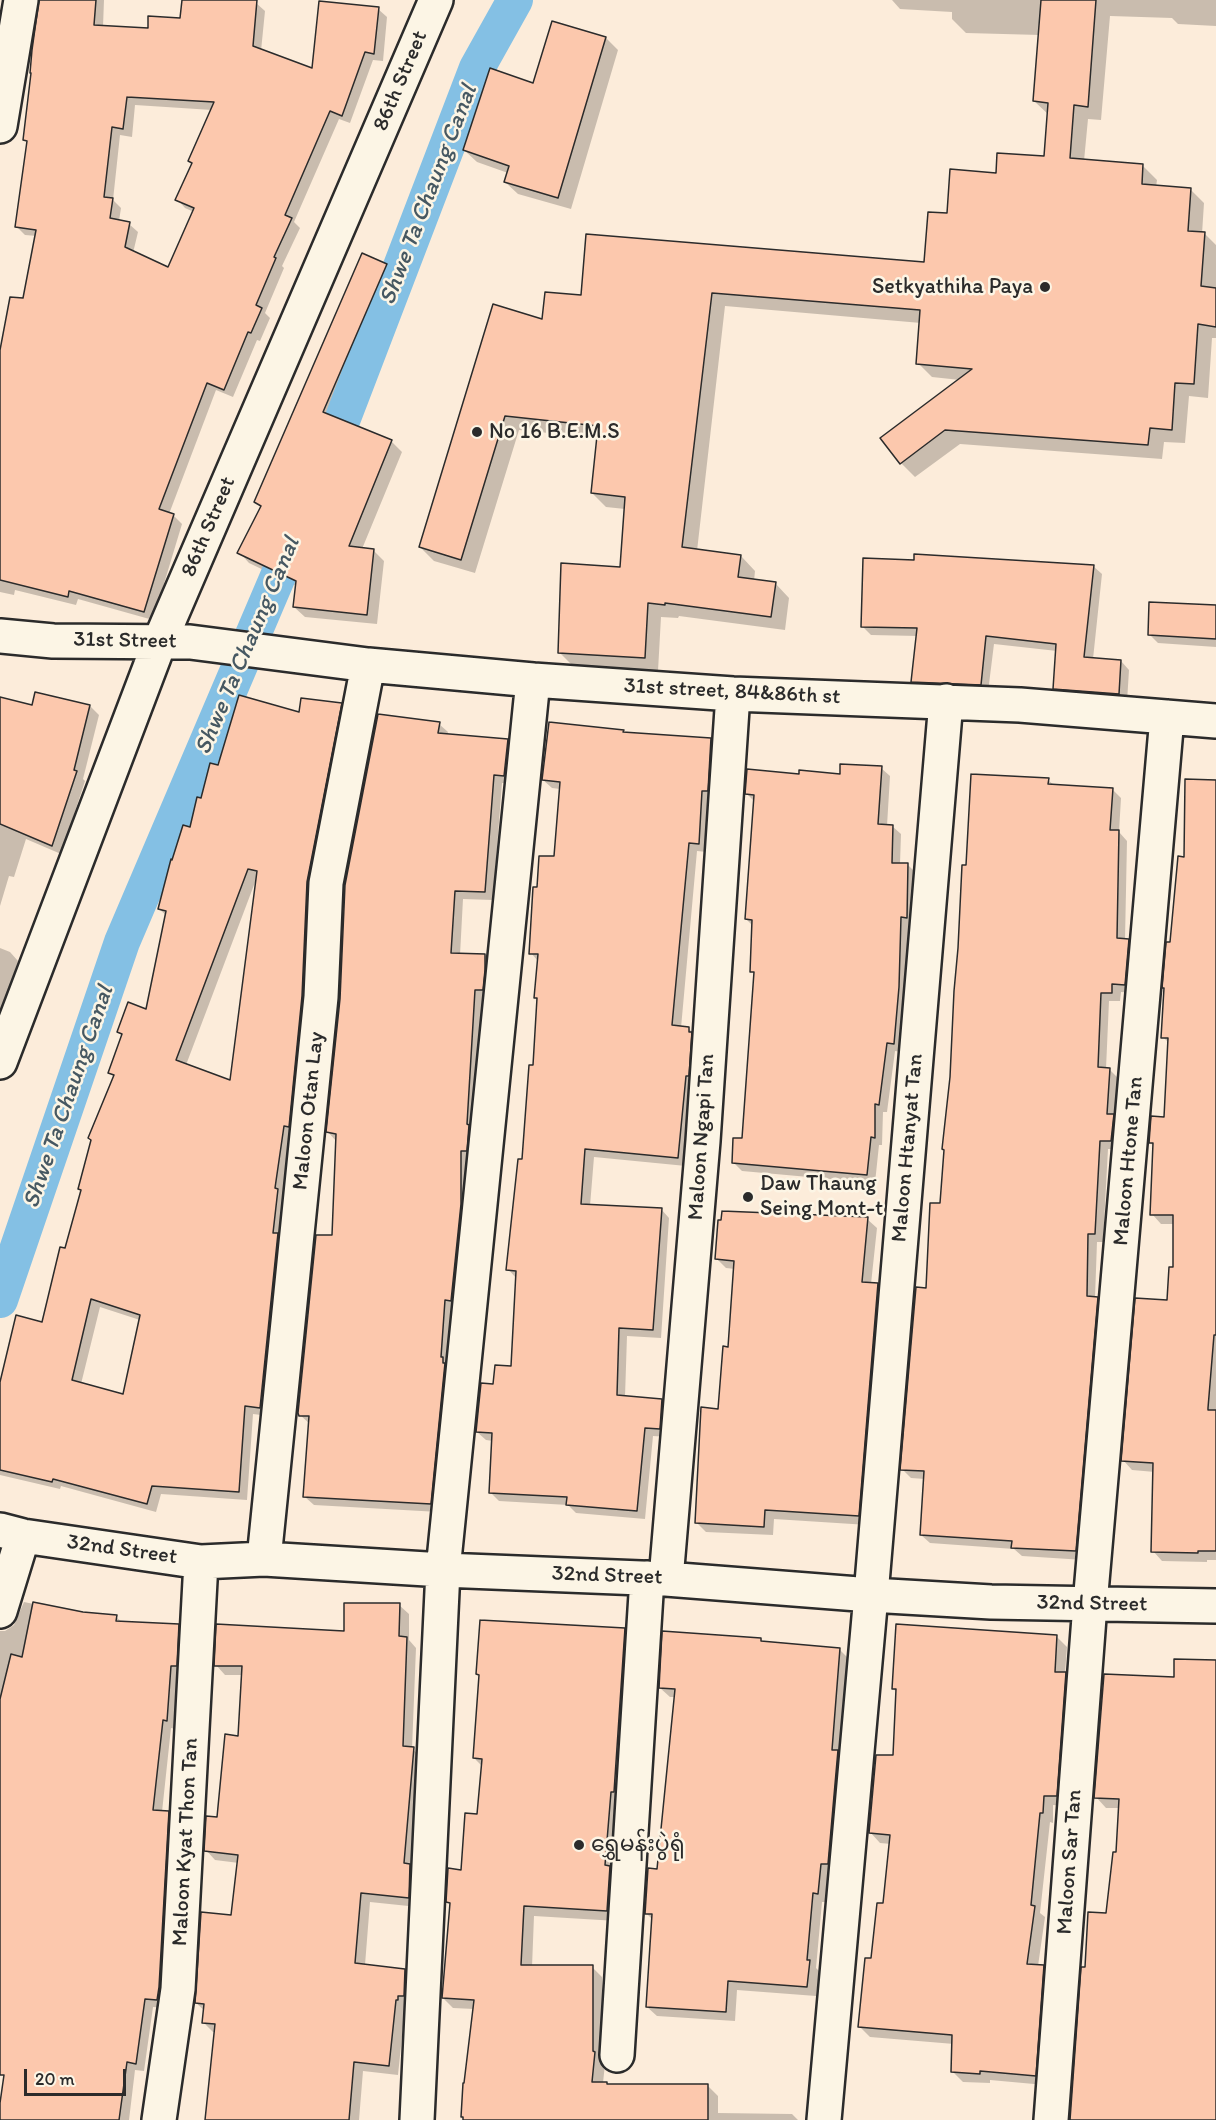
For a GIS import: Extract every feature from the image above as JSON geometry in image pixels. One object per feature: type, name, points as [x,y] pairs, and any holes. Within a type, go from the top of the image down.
[{"type":"street","points":[[0,126],[21,0]]},
{"type":"street","name":"86th Street","points":[[0,1062],[10,1005],[175,642],[436,0]]},
{"type":"street","name":"31st Street","points":[[0,636],[53,641],[175,642],[249,651]]},
{"type":"street","name":"31st street, 84&86th st","points":[[249,651],[368,665],[533,680],[733,694],[946,701],[1216,721]]},
{"type":"street","name":"Maloon Otan Lay","points":[[264,1559],[321,997],[326,883],[368,665]]},
{"type":"street","points":[[417,2120],[443,1569],[533,680]]},
{"type":"street","name":"Maloon Ngapi Tan","points":[[617,2055],[657,1578],[703,1141],[733,694]]},
{"type":"street","name":"Maloon Htanyat Tan","points":[[824,2120],[871,1595],[946,701]]},
{"type":"street","name":"Maloon Htone Tan","points":[[1090,1605],[1167,717]]},
{"type":"street","points":[[0,1611],[12,1533]]},
{"type":"street","name":"32nd Street","points":[[12,1533],[201,1562],[264,1559],[657,1578],[991,1602],[1216,1606]]},
{"type":"street","name":"Maloon Kyat Thon Tan","points":[[159,2120],[178,1989],[201,1562]]},
{"type":"street","name":"Maloon Sar Tan","points":[[1051,2120],[1090,1605]]},
{"type":"building","points":[[39,0],[96,0],[94,25],[148,28],[148,16],[180,18],[182,0],[257,0],[253,46],[312,68],[319,1],[379,7],[374,54],[365,52],[342,116],[330,111],[285,215],[292,218],[256,305],[262,308],[251,333],[248,332],[224,390],[207,383],[159,509],[174,514],[144,612],[69,591],[68,597],[0,580],[0,350],[10,297],[23,298],[36,230],[15,227],[27,141],[23,140]],"holes":[[[127,97],[214,102],[188,161],[192,163],[175,200],[194,208],[168,267],[125,247],[130,222],[110,218],[113,198],[104,197],[112,127],[123,129]]]},
{"type":"building","points":[[1041,0],[1096,0],[1088,107],[1074,105],[1070,158],[1143,164],[1142,184],[1191,188],[1188,231],[1205,232],[1201,286],[1216,288],[1216,327],[1198,324],[1194,384],[1175,383],[1172,430],[1150,428],[1148,445],[945,430],[900,464],[880,438],[972,369],[916,364],[920,310],[712,293],[682,547],[741,555],[738,577],[776,582],[771,617],[665,603],[665,605],[648,603],[645,658],[558,653],[561,563],[620,567],[625,497],[591,493],[598,426],[505,416],[461,560],[419,547],[493,304],[542,319],[545,292],[581,295],[586,234],[924,262],[928,212],[947,213],[950,169],[996,173],[997,153],[1044,156],[1048,103],[1033,101]]},
{"type":"building","points":[[552,21],[606,37],[558,198],[504,182],[509,166],[463,150],[490,68],[533,83]]},
{"type":"building","points":[[362,253],[387,264],[323,412],[392,440],[349,546],[374,549],[367,615],[293,607],[296,581],[237,553],[261,506],[254,502]]},
{"type":"building","points":[[914,554],[1094,565],[1084,657],[1121,660],[1119,694],[1053,689],[1056,644],[986,636],[981,685],[911,682],[917,628],[861,627],[863,558],[914,560]]},
{"type":"building","points":[[1149,602],[1216,605],[1216,639],[1148,635]]},
{"type":"building","points":[[35,692],[90,705],[74,770],[77,771],[52,846],[0,824],[0,697],[32,705]]},
{"type":"building","points":[[239,695],[299,712],[301,698],[342,703],[307,882],[302,996],[289,1127],[284,1126],[275,1188],[278,1189],[273,1233],[278,1233],[260,1408],[245,1406],[239,1492],[152,1486],[147,1504],[53,1479],[52,1482],[0,1470],[0,1382],[16,1315],[42,1322],[60,1247],[65,1248],[81,1190],[78,1189],[91,1140],[88,1138],[114,1075],[108,1073],[122,1034],[117,1032],[128,1002],[146,1009],[166,911],[158,909],[171,859],[183,825],[190,827],[197,797],[201,798],[210,763],[218,765]],"holes":[[[248,869],[257,871],[230,1080],[176,1060]],[[91,1299],[140,1315],[123,1394],[72,1380]]]},
{"type":"building","points":[[378,714],[440,722],[438,733],[508,739],[504,776],[494,775],[485,892],[455,891],[451,953],[485,954],[485,970],[483,990],[475,990],[467,1151],[461,1151],[461,1204],[451,1301],[445,1300],[441,1357],[445,1363],[431,1504],[303,1497],[309,1416],[299,1416],[298,1413],[316,1235],[332,1235],[336,1134],[326,1132],[340,999],[345,885]]},
{"type":"building","points":[[549,722],[624,730],[623,732],[711,738],[708,791],[702,791],[699,844],[689,843],[672,1025],[689,1027],[689,1032],[692,1032],[689,1076],[686,1076],[678,1158],[585,1149],[581,1204],[662,1208],[653,1330],[619,1328],[617,1395],[662,1399],[660,1429],[645,1428],[637,1511],[566,1505],[567,1497],[489,1493],[492,1433],[476,1432],[481,1383],[493,1384],[495,1365],[511,1366],[516,1271],[506,1270],[518,1159],[522,1159],[529,1065],[533,1065],[537,998],[534,998],[538,954],[529,954],[533,887],[537,887],[539,856],[554,856],[560,782],[542,780]]},
{"type":"building","points":[[840,764],[882,766],[878,824],[893,825],[892,863],[908,863],[907,918],[901,917],[899,987],[894,1044],[887,1043],[879,1105],[875,1104],[875,1138],[871,1137],[867,1175],[732,1163],[733,1138],[742,1138],[754,972],[750,972],[752,920],[745,919],[754,795],[745,794],[747,769],[799,774],[799,770],[840,774]]},
{"type":"building","points":[[971,774],[1049,778],[1048,784],[1113,788],[1110,830],[1119,830],[1117,938],[1129,939],[1125,985],[1112,984],[1112,993],[1101,993],[1098,1067],[1110,1068],[1107,1114],[1114,1114],[1111,1141],[1100,1141],[1095,1234],[1088,1234],[1087,1296],[1098,1297],[1076,1551],[1011,1548],[1012,1541],[920,1535],[924,1471],[900,1470],[916,1287],[926,1288],[930,1203],[940,1203],[962,865],[966,865]]},
{"type":"building","points":[[1185,779],[1216,780],[1216,1335],[1214,1335],[1208,1410],[1216,1410],[1216,1551],[1198,1551],[1198,1553],[1151,1552],[1153,1463],[1121,1461],[1135,1298],[1167,1300],[1169,1267],[1173,1267],[1173,1215],[1150,1215],[1153,1143],[1149,1143],[1151,1116],[1164,1117],[1168,1038],[1161,1038],[1164,988],[1162,988],[1166,942],[1170,942],[1178,856],[1184,857]]},
{"type":"building","points":[[722,1211],[868,1217],[862,1282],[878,1283],[859,1516],[765,1510],[764,1527],[695,1523],[701,1407],[718,1409],[723,1346],[728,1347],[734,1261],[715,1259],[718,1220],[721,1220]]},
{"type":"building","points":[[33,1602],[83,1612],[117,1615],[116,1621],[179,1624],[177,1666],[171,1666],[167,1721],[163,1720],[153,1810],[169,1811],[159,1987],[157,2000],[145,1999],[136,2064],[127,2062],[119,2120],[0,2120],[4,2075],[0,2075],[0,1699],[11,1654],[22,1657]]},
{"type":"building","points":[[344,1603],[400,1603],[399,1636],[407,1637],[403,1746],[414,1747],[404,1863],[410,1864],[409,1898],[361,1893],[355,1963],[405,1969],[404,1996],[398,1996],[396,2000],[389,2066],[354,2062],[349,2120],[205,2120],[215,2024],[202,2023],[204,2004],[195,2003],[201,1912],[231,1915],[238,1855],[204,1851],[206,1816],[217,1817],[225,1734],[238,1736],[242,1666],[214,1666],[216,1624],[344,1631]]},
{"type":"building","points":[[480,1620],[625,1628],[614,1792],[611,1792],[605,1865],[610,1866],[607,1911],[524,1906],[521,1965],[593,1965],[593,2051],[595,2052],[592,2082],[708,2084],[708,2120],[463,2120],[461,2117],[474,2000],[442,1998],[450,1903],[446,1902],[448,1868],[461,1870],[465,1813],[477,1814],[482,1759],[473,1758]]},
{"type":"building","points":[[896,1624],[1057,1635],[1055,1672],[1066,1672],[1057,1796],[1044,1796],[1043,1813],[1040,1813],[1031,1905],[1035,1906],[1027,1964],[1044,1965],[1036,2076],[980,2071],[980,2074],[951,2072],[952,2035],[858,2027],[865,1958],[871,1958],[877,1903],[883,1903],[890,1835],[869,1833],[876,1755],[893,1755],[896,1689],[892,1689]]},
{"type":"building","points":[[662,1631],[761,1638],[761,1641],[840,1648],[832,1750],[838,1750],[828,1864],[821,1864],[818,1894],[813,1893],[807,1987],[728,1981],[726,2012],[646,2007],[652,1914],[645,1914],[648,1868],[657,1869],[675,1689],[659,1688]]},
{"type":"building","points":[[1174,1659],[1216,1660],[1216,2120],[1070,2120],[1081,1967],[1085,1967],[1088,1912],[1106,1913],[1113,1852],[1116,1852],[1119,1799],[1094,1798],[1104,1674],[1174,1677]]},
{"type":"waterway","name":"Shwe Ta Chaung Canal","points":[[325,465],[477,68],[515,0]]},
{"type":"waterway","name":"Shwe Ta Chaung Canal","points":[[0,1300],[122,942],[299,527]]},
{"type":"place","name":"Setkyathiha Paya","points":[[1045,287]]},
{"type":"place","name":"No 16 B.E.M.S","points":[[477,432]]},
{"type":"place","name":"Daw Thaung Seing Mont-t","points":[[748,1197]]},
{"type":"place","name":"ရွှေမန်းပွဲရုံ","points":[[579,1845]]}]
